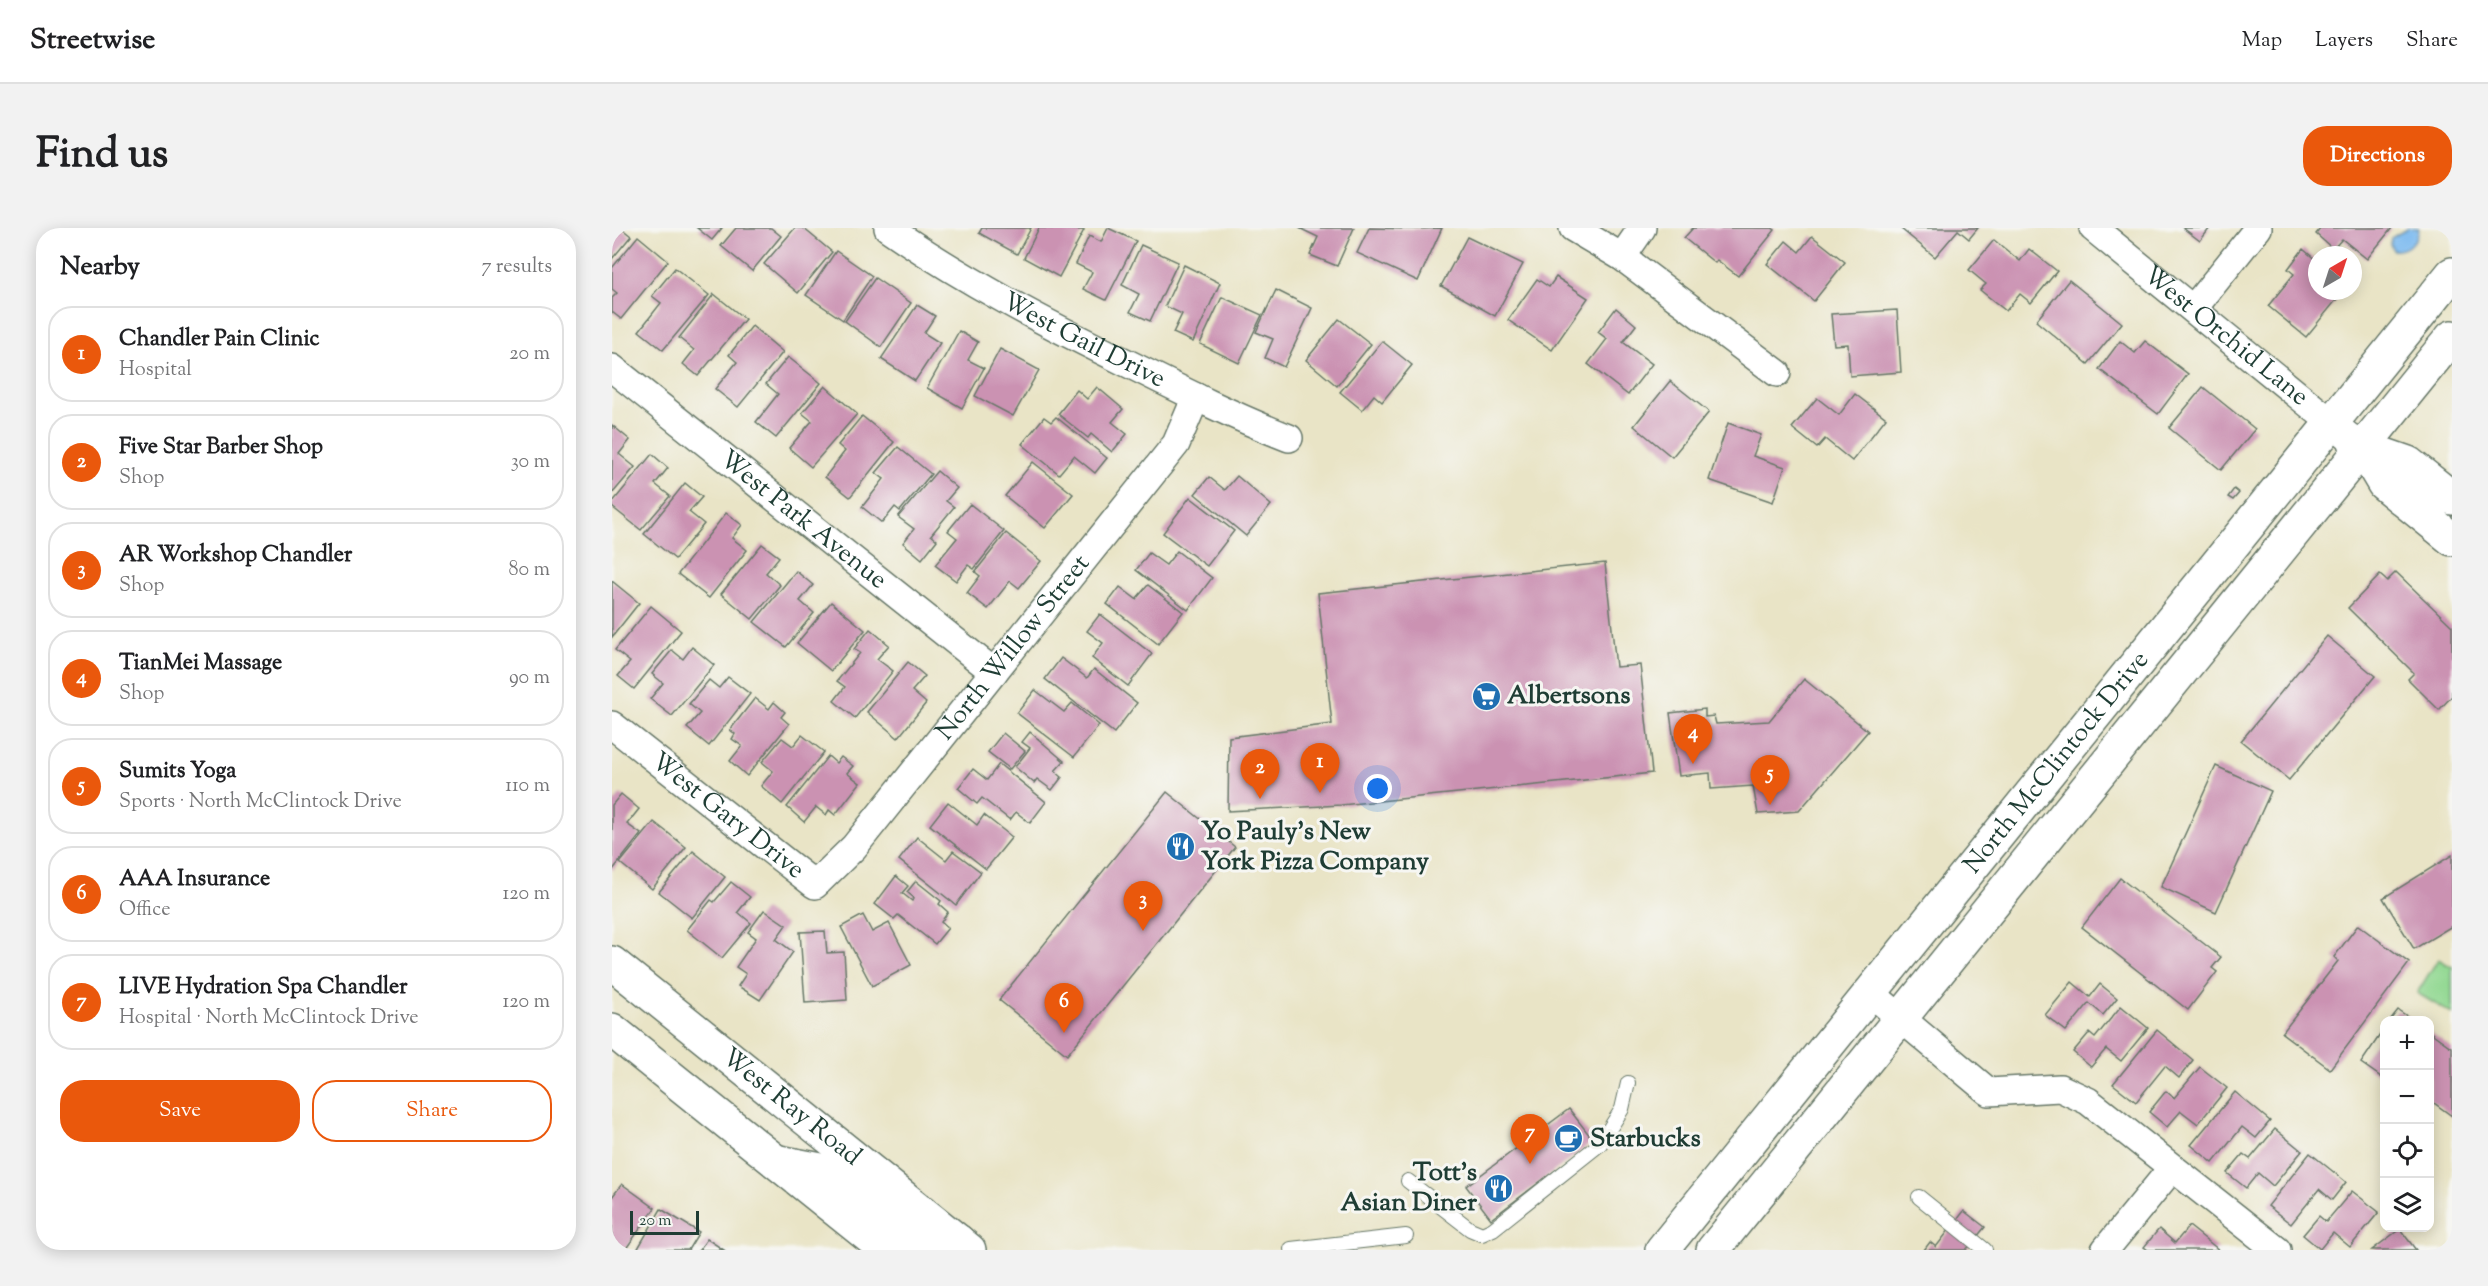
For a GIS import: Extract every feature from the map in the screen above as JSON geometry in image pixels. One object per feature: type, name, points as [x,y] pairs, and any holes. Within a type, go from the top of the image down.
[{"type":"main road","name":"North McClintock Drive","points":[[1713,1250],[1902,1019],[2348,436],[2452,274]]},
{"type":"main road","name":"North McClintock Drive","points":[[1662,1250],[1872,994],[1988,845],[2348,436],[2452,337]]},
{"type":"main road","points":[[2348,436],[2408,463],[2452,498]]},
{"type":"main road","points":[[2348,436],[2384,484],[2452,539]]},
{"type":"main road","name":"West Ray Road","points":[[612,963],[963,1246]]},
{"type":"main road","name":"West Ray Road","points":[[612,1030],[886,1250]]},
{"type":"main road","points":[[775,1161],[826,1171],[913,1240],[963,1246]]},
{"type":"street","name":"West Gail Drive","points":[[888,228],[921,251],[1043,322],[1196,398],[1289,438]]},
{"type":"street","points":[[1573,228],[1622,257],[1777,373]]},
{"type":"street","points":[[1622,257],[1642,228]]},
{"type":"street","name":"West Orchid Lane","points":[[2093,228],[2348,436]]},
{"type":"street","points":[[2193,309],[2258,228]]},
{"type":"street","name":"West Park Avenue","points":[[612,368],[676,416],[994,672]]},
{"type":"street","name":"North Willow Street","points":[[815,885],[854,847],[1176,444],[1196,398]]},
{"type":"street","name":"West Gary Drive","points":[[612,725],[815,885]]},
{"type":"street","points":[[1872,994],[1989,1092],[2060,1088],[2088,1101],[2277,1250]]},
{"type":"street","points":[[2105,1250],[2172,1168]]},
{"type":"lane","points":[[1408,1181],[1470,1228],[1482,1234],[1493,1229],[1600,1144],[1622,1109],[1628,1083]]},
{"type":"lane","points":[[1919,1197],[1985,1250]]},
{"type":"lane","points":[[1291,1249],[1406,1236]]},
{"type":"green space","points":[[2438,959],[2452,967],[2452,1014],[2417,993]]},
{"type":"water","points":[[2408,228],[2419,229],[2416,238],[2406,247],[2393,250],[2390,244],[2391,238]]},
{"type":"building","points":[[612,228],[621,228],[631,236],[612,259]]},
{"type":"building","points":[[697,228],[722,228],[712,240]]},
{"type":"building","points":[[736,228],[771,228],[781,236],[752,271],[721,246]]},
{"type":"building","points":[[795,228],[803,228],[832,252],[798,293],[764,264]]},
{"type":"building","points":[[982,228],[1031,228],[1017,254],[979,233]]},
{"type":"building","points":[[1039,228],[1084,230],[1059,277],[1024,258]]},
{"type":"building","points":[[1108,228],[1136,241],[1106,300],[1083,289],[1092,272],[1076,264],[1089,236],[1101,242]]},
{"type":"building","points":[[1299,228],[1354,228],[1337,266],[1310,255],[1318,237]]},
{"type":"building","points":[[1369,228],[1442,228],[1418,281],[1357,253]]},
{"type":"building","points":[[1693,228],[1772,228],[1775,230],[1738,276],[1717,260],[1715,263],[1684,238]]},
{"type":"building","points":[[1900,228],[1978,228],[1969,239],[1958,230],[1935,257]]},
{"type":"building","points":[[2183,228],[2210,228],[2200,241]]},
{"type":"building","points":[[2321,228],[2392,228],[2367,259],[2362,255],[2362,246],[2351,246],[2342,239],[2336,246],[2330,246],[2316,234]]},
{"type":"building","points":[[638,236],[668,261],[621,319],[612,312],[612,298],[617,293],[612,289],[612,268]]},
{"type":"building","points":[[1812,236],[1845,262],[1814,301],[1767,264],[1786,241],[1799,252]]},
{"type":"building","points":[[1467,237],[1523,264],[1495,316],[1441,286]]},
{"type":"building","points":[[1994,240],[2020,261],[2029,249],[2057,271],[2031,303],[2020,294],[2006,311],[1980,290],[1986,284],[1969,270]]},
{"type":"building","points":[[1141,245],[1178,262],[1150,321],[1130,312],[1139,294],[1122,285]]},
{"type":"building","points":[[2303,249],[2308,253],[2308,300],[2336,300],[2306,337],[2268,306],[2294,274],[2288,269]]},
{"type":"building","points":[[836,251],[872,276],[843,320],[806,295]]},
{"type":"building","points":[[1184,265],[1220,283],[1193,342],[1173,333],[1182,314],[1165,306]]},
{"type":"building","points":[[675,268],[709,295],[663,350],[639,331],[661,303],[652,296]]},
{"type":"building","points":[[1556,277],[1588,298],[1552,350],[1508,320],[1537,279],[1549,287]]},
{"type":"building","points":[[875,278],[911,303],[881,347],[845,321]]},
{"type":"building","points":[[2069,280],[2122,323],[2088,364],[2036,321]]},
{"type":"building","points":[[1276,290],[1312,308],[1284,367],[1265,358],[1273,339],[1256,332]]},
{"type":"building","points":[[714,294],[745,319],[698,376],[683,364],[694,350],[679,338]]},
{"type":"building","points":[[1222,297],[1262,315],[1239,363],[1200,344]]},
{"type":"building","points":[[917,305],[935,316],[924,333],[940,343],[915,381],[881,359]]},
{"type":"building","points":[[1616,308],[1636,325],[1623,342],[1652,364],[1628,395],[1588,364],[1607,339],[1598,332]]},
{"type":"building","points":[[1897,310],[1901,372],[1850,376],[1848,344],[1834,345],[1831,314]]},
{"type":"building","points":[[1339,319],[1371,344],[1337,386],[1306,360]]},
{"type":"building","points":[[752,326],[783,352],[738,407],[715,389],[737,362],[729,355]]},
{"type":"building","points":[[959,331],[978,342],[968,360],[984,368],[962,408],[927,388]]},
{"type":"building","points":[[1382,341],[1412,365],[1382,402],[1374,395],[1362,410],[1340,392]]},
{"type":"building","points":[[2120,341],[2135,353],[2145,341],[2188,374],[2158,414],[2099,369]]},
{"type":"building","points":[[1000,349],[1039,370],[1013,416],[975,396]]},
{"type":"building","points":[[788,357],[821,383],[776,438],[756,422],[778,394],[766,384]]},
{"type":"building","points":[[1670,381],[1709,412],[1672,457],[1634,426]]},
{"type":"building","points":[[825,386],[857,414],[811,467],[789,448],[812,421],[802,413]]},
{"type":"building","points":[[1097,387],[1123,409],[1112,422],[1127,434],[1112,452],[1091,434],[1088,438],[1058,414],[1077,390],[1087,399]]},
{"type":"building","points":[[2203,387],[2255,429],[2221,470],[2169,428]]},
{"type":"building","points":[[1855,394],[1886,418],[1852,461],[1825,439],[1817,448],[1792,428],[1817,398],[1839,415]]},
{"type":"building","points":[[862,416],[894,442],[850,497],[825,477],[845,451],[838,445]]},
{"type":"building","points":[[1044,417],[1051,422],[1056,417],[1107,458],[1095,473],[1074,456],[1059,474],[1022,444]]},
{"type":"building","points":[[1728,423],[1761,435],[1753,456],[1785,467],[1773,502],[1709,480]]},
{"type":"building","points":[[612,425],[630,440],[619,454],[635,467],[612,494]]},
{"type":"building","points":[[898,447],[931,474],[900,511],[895,507],[882,523],[862,507],[884,479],[876,473]]},
{"type":"building","points":[[652,454],[668,468],[655,484],[670,496],[641,530],[612,507],[612,503]]},
{"type":"building","points":[[1033,462],[1073,494],[1045,528],[1005,496]]},
{"type":"building","points":[[937,471],[957,488],[946,501],[954,507],[931,535],[937,540],[922,559],[903,543],[914,529],[898,517]]},
{"type":"building","points":[[1237,476],[1271,505],[1246,536],[1195,494],[1209,477],[1225,490]]},
{"type":"building","points":[[685,483],[702,497],[689,512],[704,524],[675,559],[644,534]]},
{"type":"building","points":[[2234,489],[2239,493],[2233,500],[2228,497]]},
{"type":"building","points":[[1190,497],[1234,531],[1207,566],[1163,533]]},
{"type":"building","points":[[970,504],[1004,531],[974,569],[968,565],[956,581],[935,565],[957,538],[948,531]]},
{"type":"building","points":[[726,513],[742,525],[732,538],[747,550],[709,598],[678,574]]},
{"type":"building","points":[[1006,533],[1041,561],[1019,588],[1010,581],[988,609],[967,593],[980,576],[975,572]]},
{"type":"building","points":[[762,544],[779,557],[766,573],[780,585],[752,619],[721,594]]},
{"type":"building","points":[[1177,551],[1212,578],[1188,610],[1136,570],[1149,553],[1166,565]]},
{"type":"building","name":"Albertsons","points":[[1605,563],[1616,667],[1640,665],[1652,773],[1341,805],[1228,811],[1229,737],[1332,724],[1318,593]]},
{"type":"building","points":[[796,571],[813,585],[800,601],[814,613],[786,647],[754,622]]},
{"type":"building","points":[[2396,572],[2452,626],[2452,696],[2439,710],[2408,679],[2414,673],[2348,608],[2380,575],[2387,581]]},
{"type":"building","points":[[612,581],[639,603],[612,637]]},
{"type":"building","points":[[1148,585],[1183,612],[1158,644],[1107,604],[1120,587],[1136,599]]},
{"type":"building","points":[[831,602],[865,630],[831,671],[797,643]]},
{"type":"building","points":[[651,606],[681,631],[634,689],[618,676],[630,662],[615,650]]},
{"type":"building","points":[[1100,614],[1152,654],[1128,686],[1092,658],[1103,643],[1087,631]]},
{"type":"building","points":[[870,629],[889,645],[877,659],[893,671],[855,718],[834,701],[845,687],[837,681],[860,653],[854,649]]},
{"type":"building","points":[[2327,636],[2375,676],[2289,780],[2241,741]]},
{"type":"building","points":[[692,647],[714,665],[672,716],[650,699],[663,683],[652,674],[672,650],[683,659]]},
{"type":"building","points":[[1061,658],[1087,678],[1094,669],[1137,703],[1114,733],[1045,679]]},
{"type":"building","points":[[908,662],[925,676],[912,691],[926,703],[898,738],[867,712]]},
{"type":"building","points":[[728,677],[750,694],[709,746],[687,728],[700,713],[689,704],[709,680],[719,688]]},
{"type":"building","points":[[1804,679],[1868,731],[1799,811],[1758,814],[1753,786],[1711,789],[1710,773],[1679,776],[1670,713],[1705,709],[1705,717],[1714,716],[1716,724],[1769,721]]},
{"type":"building","points":[[1035,690],[1064,712],[1072,703],[1099,725],[1074,757],[1017,713]]},
{"type":"building","points":[[755,698],[769,709],[774,702],[785,712],[781,717],[789,724],[747,776],[730,761],[742,746],[732,739],[735,734],[730,730]]},
{"type":"building","points":[[1030,732],[1064,761],[1055,771],[1062,777],[1052,790],[1037,779],[1034,783],[1015,767],[1030,748],[1022,742]]},
{"type":"building","points":[[1003,733],[1025,751],[1010,769],[988,752]]},
{"type":"building","points":[[802,735],[824,752],[782,804],[761,786],[773,771],[762,762],[782,738],[793,746]]},
{"type":"building","points":[[828,756],[836,763],[841,757],[853,766],[847,773],[860,783],[835,815],[829,810],[826,815],[816,807],[804,822],[787,807]]},
{"type":"building","points":[[999,764],[1046,802],[1030,823],[1016,812],[1010,820],[982,798],[977,804],[958,788],[973,769],[987,780]]},
{"type":"building","points":[[2216,766],[2271,791],[2216,912],[2161,887]]},
{"type":"building","points":[[1167,792],[1235,847],[1067,1055],[999,1000]]},
{"type":"building","points":[[621,794],[639,809],[627,824],[641,834],[612,871],[612,805]]},
{"type":"building","points":[[948,802],[977,825],[984,815],[1012,837],[986,869],[930,825]]},
{"type":"building","points":[[654,822],[686,847],[652,889],[620,863]]},
{"type":"building","points":[[917,837],[946,860],[953,851],[981,872],[956,905],[899,860]]},
{"type":"building","points":[[693,851],[725,877],[692,918],[659,892]]},
{"type":"building","points":[[2452,855],[2452,926],[2414,949],[2383,898]]},
{"type":"building","points":[[896,876],[908,886],[902,893],[912,901],[914,898],[907,892],[916,881],[941,901],[939,904],[948,912],[941,922],[948,928],[935,944],[898,915],[894,919],[875,904]]},
{"type":"building","points":[[2120,878],[2221,957],[2212,968],[2217,972],[2188,1010],[2082,927]]},
{"type":"building","points":[[731,882],[750,897],[738,912],[751,923],[722,958],[687,930],[711,900],[714,902]]},
{"type":"building","points":[[764,910],[786,925],[776,939],[793,952],[760,1000],[738,986],[746,974],[736,967],[756,938],[748,932]]},
{"type":"building","points":[[863,915],[872,932],[889,923],[911,965],[872,986],[841,927]]},
{"type":"building","points":[[2358,925],[2409,963],[2330,1069],[2282,1033],[2338,961],[2334,957]]},
{"type":"building","points":[[825,931],[827,953],[844,952],[847,1000],[805,1003],[800,932]]},
{"type":"building","points":[[2072,982],[2090,997],[2100,984],[2117,998],[2103,1015],[2089,1003],[2066,1031],[2045,1015]]},
{"type":"building","points":[[2121,1006],[2148,1028],[2121,1061],[2106,1049],[2091,1067],[2073,1052],[2089,1033],[2095,1038]]},
{"type":"building","points":[[2398,1010],[2407,1016],[2393,1016]]},
{"type":"building","points":[[2157,1030],[2193,1060],[2179,1078],[2165,1066],[2136,1102],[2113,1084]]},
{"type":"building","points":[[2380,1035],[2380,1076],[2361,1063]]},
{"type":"building","points":[[2434,1035],[2452,1048],[2452,1116],[2434,1103]]},
{"type":"building","points":[[2200,1067],[2227,1088],[2198,1124],[2181,1111],[2167,1127],[2149,1112],[2166,1091],[2174,1098]]},
{"type":"building","points":[[2235,1092],[2270,1121],[2256,1138],[2242,1127],[2213,1163],[2191,1145]]},
{"type":"building","points":[[1569,1109],[1594,1141],[1491,1219],[1466,1186]]},
{"type":"building","points":[[2275,1129],[2302,1151],[2273,1186],[2258,1173],[2246,1188],[2227,1173],[2243,1154],[2250,1159]]},
{"type":"building","points":[[2310,1153],[2346,1182],[2332,1200],[2319,1189],[2291,1224],[2268,1206]]},
{"type":"building","points":[[622,1184],[655,1208],[625,1250],[612,1250],[612,1197]]},
{"type":"building","points":[[2352,1191],[2379,1212],[2350,1247],[2333,1233],[2320,1249],[2303,1235],[2319,1216],[2326,1222]]},
{"type":"building","points":[[661,1209],[699,1232],[688,1250],[637,1250]]},
{"type":"building","points":[[1964,1211],[1985,1227],[1966,1250],[1924,1250],[1930,1242],[1936,1247]]},
{"type":"building","points":[[2189,1226],[2219,1250],[2148,1250],[2144,1247],[2159,1229],[2175,1243]]},
{"type":"building","points":[[2396,1232],[2402,1232],[2416,1250],[2372,1250]]},
{"type":"building","points":[[707,1239],[724,1250],[699,1250]]},
{"type":"place","name":"Albertsons","points":[[1486,696]]},
{"type":"place","name":"TianMei Massage","points":[[1693,764]]},
{"type":"place","name":"Chandler Pain Clinic","points":[[1320,793]]},
{"type":"place","name":"Five Star Barber Shop","points":[[1260,799]]},
{"type":"place","name":"Sumits Yoga","points":[[1770,805]]},
{"type":"place","name":"Yo Pauly's New York Pizza Company","points":[[1180,847]]},
{"type":"place","name":"AR Workshop Chandler","points":[[1143,931]]},
{"type":"place","name":"AAA Insurance","points":[[1064,1033]]},
{"type":"place","name":"Starbucks","points":[[1569,1139]]},
{"type":"place","name":"LIVE Hydration Spa Chandler","points":[[1530,1164]]},
{"type":"place","name":"Tott's Asian Diner","points":[[1498,1188]]}]
